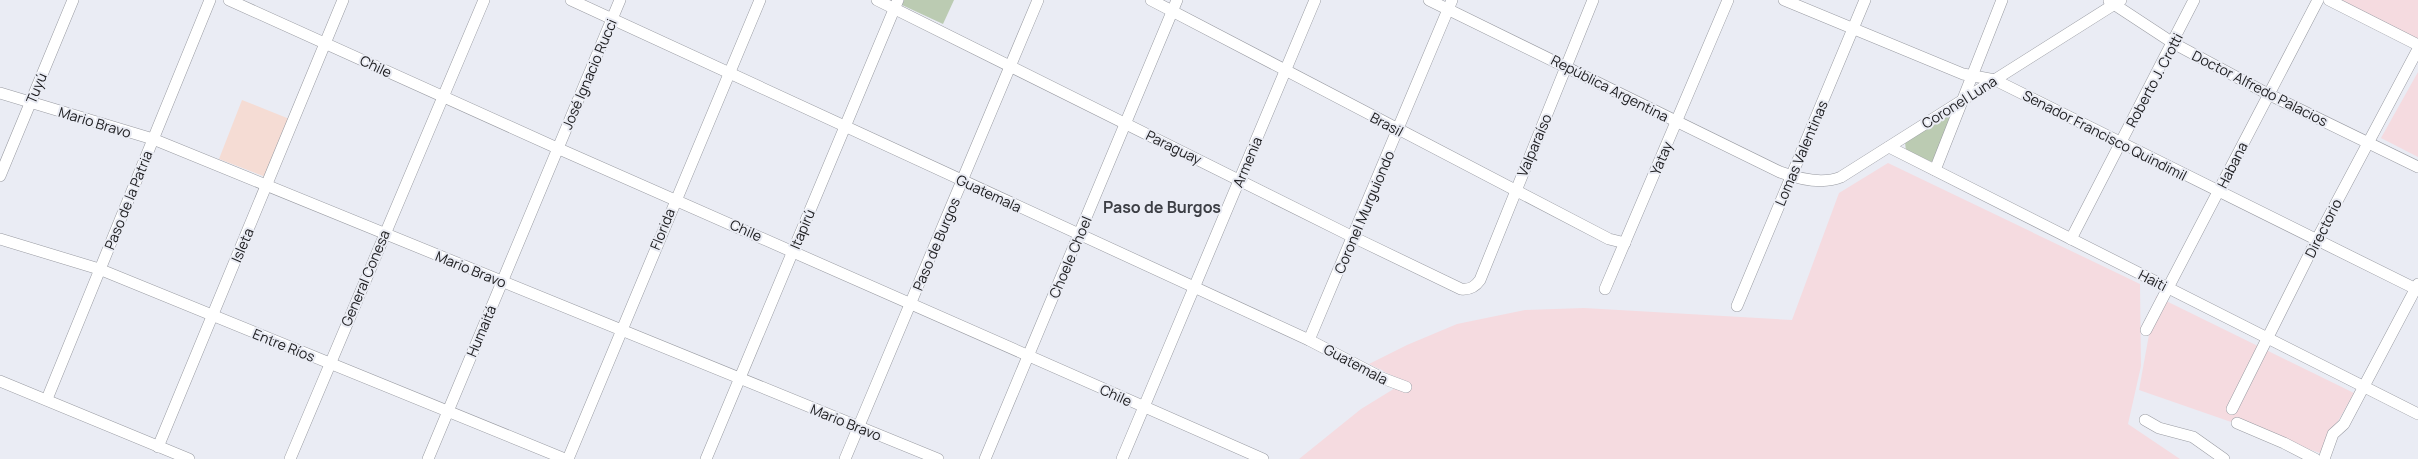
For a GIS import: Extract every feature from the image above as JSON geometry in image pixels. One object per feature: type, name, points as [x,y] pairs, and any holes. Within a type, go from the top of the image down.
[{"type":"street","name":"Tuyú","points":[[0,176],[73,0]]},
{"type":"street","name":"Paso de la Patria","points":[[47,399],[210,0]]},
{"type":"street","name":"Chile","points":[[230,0],[442,97],[912,302],[1144,408],[1263,459]]},
{"type":"street","name":"Isleta","points":[[158,446],[344,0]]},
{"type":"street","name":"General Conesa","points":[[290,459],[484,0]]},
{"type":"street","name":"Guatemala","points":[[571,0],[1309,340],[1382,378],[1406,387]]},
{"type":"street","name":"José Ignacio Rucci","points":[[557,148],[620,0]]},
{"type":"street","name":"Florida","points":[[566,459],[760,0]]},
{"type":"street","name":"Paraguay","points":[[877,0],[897,4],[1010,67],[1240,179],[1353,237],[1461,288],[1473,288]]},
{"type":"street","name":"Paso de Burgos","points":[[845,459],[1038,0]]},
{"type":"street","name":"Brasil","points":[[1150,0],[1609,239],[1625,242]]},
{"type":"street","name":"Choele Choel","points":[[985,459],[1177,0]]},
{"type":"street","name":"Armenia","points":[[1122,459],[1315,0]]},
{"type":"street","name":"República Argentina","points":[[1429,0],[1450,5],[1676,122],[1791,176]]},
{"type":"street","name":"Valparaíso","points":[[1473,288],[1480,280],[1593,0]]},
{"type":"street","name":"Yatay","points":[[1604,289],[1728,0]]},
{"type":"street","name":"Senador Francisco Quindimil","points":[[1784,0],[1972,76],[1995,80],[2122,142],[2218,192],[2417,288]]},
{"type":"street","name":"Lomas Valentinas","points":[[1737,306],[1865,0]]},
{"type":"street","points":[[1935,170],[2002,0]]},
{"type":"street","name":"Roberto J. Crotti","points":[[2071,239],[2194,0]]},
{"type":"street","name":"Habana","points":[[2146,330],[2318,0]]},
{"type":"street","points":[[2329,0],[2418,45]]},
{"type":"street","name":"Doctor Alfredo Palacios","points":[[2114,1],[2173,44],[2268,94],[2418,167]]},
{"type":"street","name":"Coronel Luna","points":[[1791,176],[1819,181],[1836,179],[1995,80],[2114,1]]},
{"type":"street","name":"Itapirú","points":[[706,459],[897,4]]},
{"type":"street","name":"Coronel Murguiondo","points":[[1309,340],[1450,5]]},
{"type":"street","name":"Directorio","points":[[2232,409],[2317,239],[2418,49]]},
{"type":"street","name":"Mario Bravo","points":[[0,93],[153,139],[501,282],[621,328],[938,459]]},
{"type":"street","name":"Haiti","points":[[1889,147],[2418,414]]},
{"type":"street","name":"Humaitá","points":[[428,459],[557,148]]},
{"type":"street","name":"Entre Ríos","points":[[0,239],[99,269],[566,459]]},
{"type":"street","points":[[2324,459],[2333,434],[2344,424],[2417,288]]},
{"type":"street","points":[[0,381],[189,459]]},
{"type":"street","points":[[2145,420],[2159,428],[2193,438],[2224,459]]},
{"type":"street","points":[[2237,424],[2284,443],[2315,459]]},
{"type":"shaded area","points":[[2333,0],[2418,0],[2418,46]]},
{"type":"shaded area","points":[[2418,72],[2418,157],[2381,138]]},
{"type":"shaded area","points":[[242,100],[292,120],[268,178],[219,159]]},
{"type":"shaded area","points":[[1888,163],[2140,284],[2141,366],[2128,424],[2180,459],[1299,459],[1361,409],[1405,382],[1369,364],[1407,345],[1457,324],[1525,310],[1584,308],[1792,320],[1839,193]]},
{"type":"shaded area","points":[[2156,296],[2354,393],[2320,453],[2139,390]]},
{"type":"green space","points":[[904,0],[954,0],[943,24],[902,5]]},
{"type":"green space","points":[[1948,116],[1951,118],[1932,162],[1906,151],[1905,142]]},
{"type":"district","name":"Paso de Burgos","points":[[1162,207]]}]
